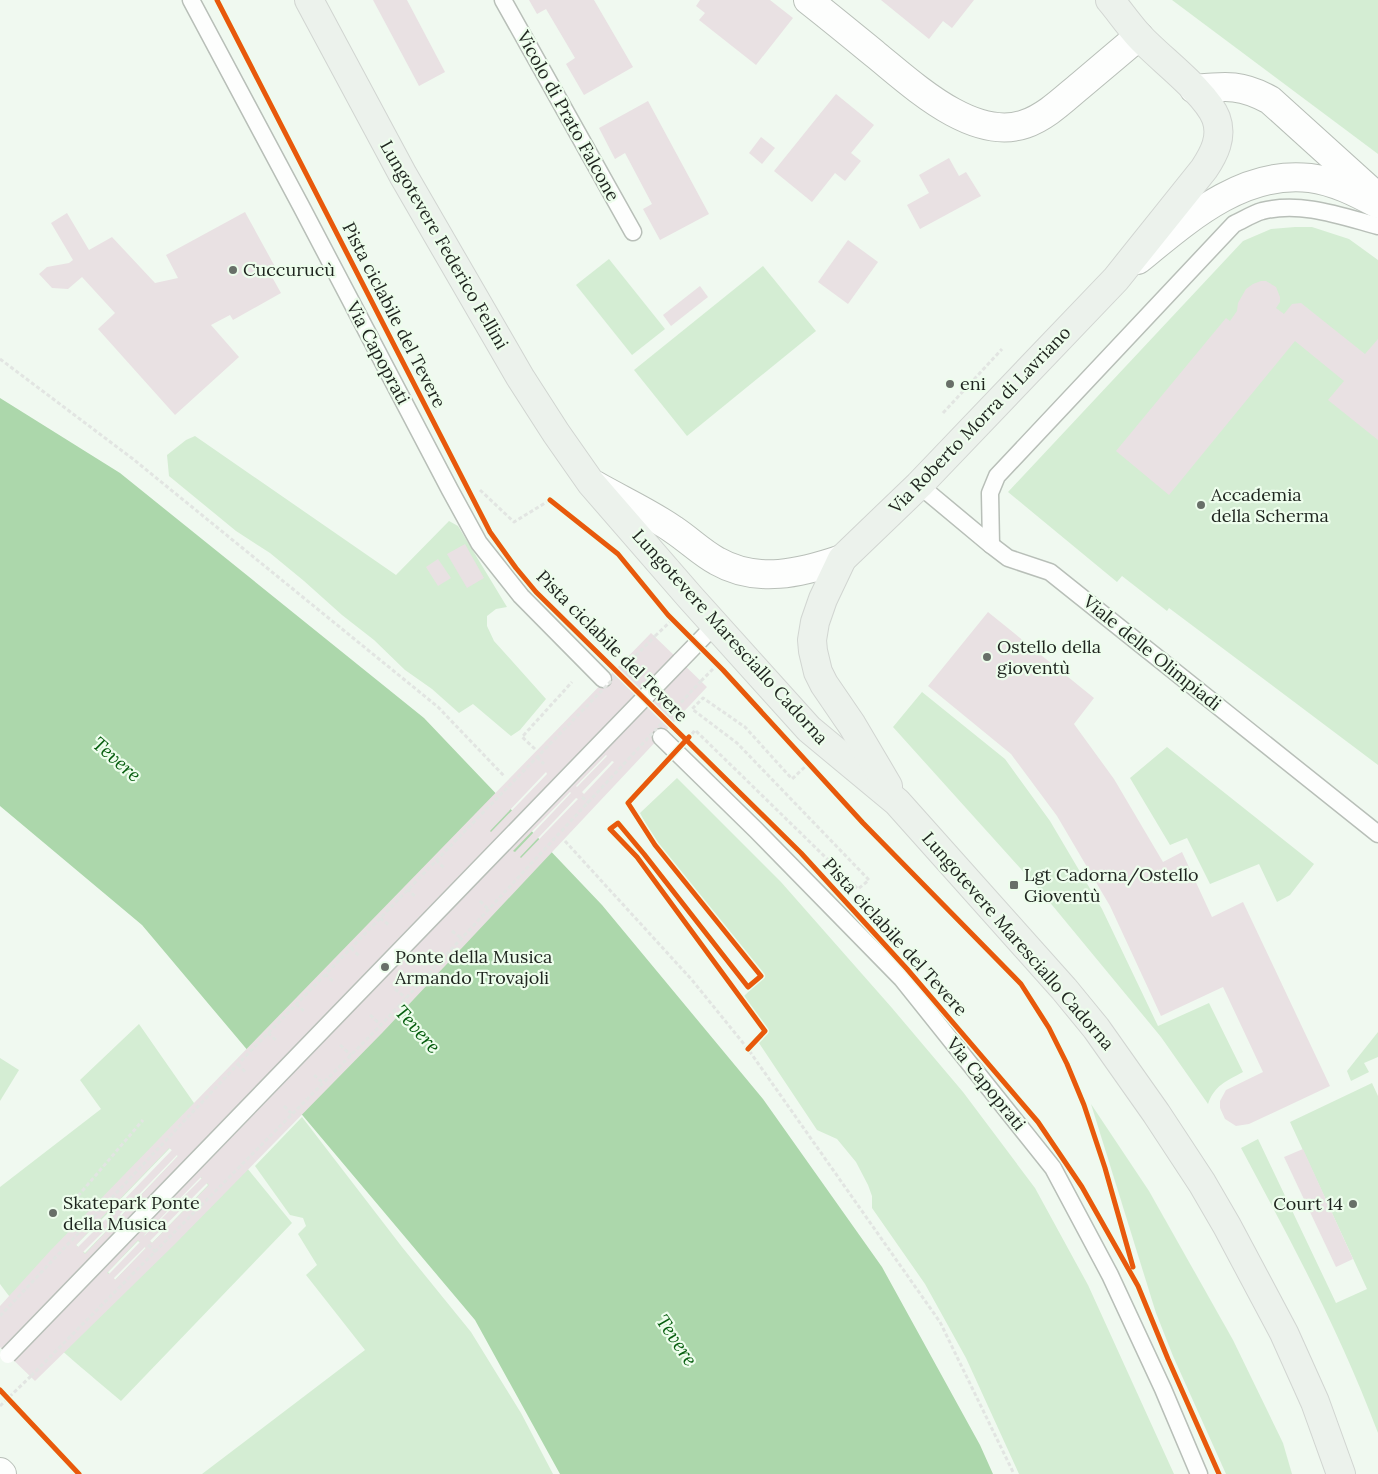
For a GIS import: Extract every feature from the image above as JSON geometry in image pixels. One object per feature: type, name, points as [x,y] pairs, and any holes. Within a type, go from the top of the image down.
[{"type":"main road","name":"Lungotevere Federico Fellini","points":[[309,0],[403,175],[515,368],[556,433],[591,483]]},
{"type":"main road","name":"Via Roberto Morra di Lavriano","points":[[898,802],[818,672],[812,640],[815,622],[823,599],[842,559],[919,485],[1116,279],[1204,169],[1215,150],[1218,138],[1216,118],[1205,100],[1139,36],[1110,0]]},
{"type":"main road","name":"Lungotevere Maresciallo Cadorna","points":[[591,483],[707,635],[809,729],[898,802],[1064,989],[1096,1028],[1156,1113],[1202,1182],[1228,1226],[1284,1333],[1315,1402],[1341,1474]]},
{"type":"street","points":[[808,0],[933,99],[959,115],[996,127],[1015,127],[1034,120],[1062,102],[1139,36]]},
{"type":"street","points":[[1194,89],[1238,87],[1250,90],[1270,100],[1378,197]]},
{"type":"street","name":"Via Roberto Morra di Lavriano","points":[[1116,279],[1195,214],[1251,184],[1272,179],[1310,178],[1332,183],[1378,204]]},
{"type":"street","name":"Via Roberto Morra di Lavriano","points":[[591,483],[673,529],[716,561],[744,573],[762,575],[799,572],[842,559]]},
{"type":"lane","name":"Via Capoprati","points":[[191,0],[450,490],[480,543],[521,596],[608,674]]},
{"type":"lane","name":"Vicolo di Prato Falcone","points":[[503,0],[632,232]]},
{"type":"lane","points":[[991,545],[990,492],[997,476],[1234,224],[1261,212],[1293,208],[1318,210],[1378,226]]},
{"type":"lane","name":"Viale delle Olimpiadi","points":[[919,485],[1008,558],[1050,572],[1378,834]]},
{"type":"lane","points":[[4,1359],[707,635]]},
{"type":"lane","name":"Via Capoprati","points":[[661,737],[684,743],[763,837],[902,979],[1053,1168],[1110,1275],[1163,1389],[1199,1474]]},
{"type":"path","points":[[942,414],[1002,349]]},
{"type":"path","points":[[0,359],[134,459],[438,707],[506,777]]},
{"type":"path","points":[[479,489],[514,522],[550,500],[558,506]]},
{"type":"path","points":[[668,615],[707,635],[723,670]]},
{"type":"path","points":[[0,1316],[238,1064],[655,636]]},
{"type":"path","points":[[0,1406],[6,1396],[31,1376],[381,1025],[701,681]]},
{"type":"path","points":[[684,743],[695,730],[858,889],[869,880],[737,743],[692,709],[703,698],[745,727],[792,779],[810,762]]},
{"type":"path","points":[[535,749],[522,737],[552,702]]},
{"type":"path","points":[[537,757],[544,764]]},
{"type":"path","points":[[803,758],[810,762],[814,770]]},
{"type":"path","points":[[580,795],[589,803]]},
{"type":"path","points":[[566,841],[692,980],[748,1049],[940,1322],[1014,1474]]},
{"type":"path","points":[[436,860],[444,868]]},
{"type":"path","points":[[407,889],[416,897]]},
{"type":"path","points":[[479,901],[488,910]]},
{"type":"path","points":[[380,918],[389,926]]},
{"type":"path","points":[[451,929],[461,938]]},
{"type":"path","points":[[351,948],[359,956]]},
{"type":"path","points":[[424,958],[434,968]]},
{"type":"path","points":[[325,974],[334,982]]},
{"type":"path","points":[[394,988],[406,998]]},
{"type":"path","points":[[296,1004],[304,1012]]},
{"type":"path","points":[[369,1014],[381,1025]]},
{"type":"path","points":[[268,1033],[277,1041]]},
{"type":"path","points":[[748,1049],[753,1043]]},
{"type":"path","points":[[340,1045],[351,1055]]},
{"type":"path","points":[[238,1064],[246,1072]]},
{"type":"path","points":[[312,1073],[323,1083]]},
{"type":"path","points":[[282,1105],[292,1114]]},
{"type":"path","points":[[78,1196],[142,1120]]},
{"type":"path","points":[[104,1204],[112,1212]]},
{"type":"path","points":[[148,1244],[156,1252]]},
{"type":"path","points":[[6,1396],[13,1404]]},
{"type":"shaded area","points":[[1172,0],[1378,0],[1378,154]]},
{"type":"shaded area","name":"Accademia della Scherma","points":[[1312,227],[1349,239],[1378,260],[1378,765],[1169,608],[1167,611],[1122,576],[1117,582],[1008,492],[1243,241],[1271,229]]},
{"type":"shaded area","points":[[609,259],[665,329],[632,355],[576,285]]},
{"type":"shaded area","points":[[763,266],[816,331],[687,436],[634,370]]},
{"type":"shaded area","points":[[195,436],[396,575],[449,521],[458,526],[507,607],[496,609],[487,616],[487,626],[494,641],[546,699],[520,730],[511,736],[473,704],[459,713],[432,689],[405,670],[374,640],[270,553],[236,531],[169,476],[167,455],[186,440]]},
{"type":"shaded area","points":[[922,692],[1005,759],[1050,821],[1102,909],[1158,1026],[1209,1003],[1243,1072],[1217,1088],[1208,1104],[1161,1037],[1038,888],[893,727]]},
{"type":"shaded area","points":[[1167,747],[1314,864],[1290,895],[1277,902],[1259,864],[1210,884],[1187,838],[1170,845],[1130,778]]},
{"type":"shaded area","points":[[677,778],[781,882],[892,1008],[963,1092],[1035,1188],[1088,1285],[1174,1474],[1019,1474],[966,1358],[925,1284],[872,1208],[872,1196],[856,1162],[837,1139],[817,1130],[759,1043],[767,1030],[744,996],[765,976],[655,842],[640,813]]},
{"type":"shaded area","name":"Skatepark Ponte della Musica","points":[[139,1024],[194,1103],[292,1223],[121,1401],[41,1331],[0,1284],[0,1187],[101,1109],[80,1080]],"holes":[[[170,1148],[178,1156],[121,1216],[113,1207]],[[200,1177],[208,1185],[152,1243],[144,1235]],[[108,1213],[116,1221],[85,1253],[76,1245]],[[138,1241],[146,1248],[115,1280],[108,1272]]]},
{"type":"shaded area","points":[[1378,1032],[1378,1057],[1364,1063],[1369,1072],[1351,1081],[1347,1071]]},
{"type":"shaded area","points":[[0,1058],[19,1070],[0,1101]]},
{"type":"shaded area","name":"Court 14","points":[[1372,1083],[1378,1096],[1378,1433],[1332,1324],[1297,1253],[1241,1148],[1258,1139],[1336,1303],[1367,1289],[1290,1122]]},
{"type":"shaded area","points":[[1091,1104],[1149,1191],[1233,1340],[1283,1443],[1292,1474],[1226,1474],[1173,1356],[1156,1313]]},
{"type":"shaded area","points":[[302,1117],[402,1247],[471,1332],[521,1413],[553,1474],[202,1474],[365,1350],[306,1275],[317,1265],[298,1234],[306,1226],[303,1218],[290,1215],[255,1166]]},
{"type":"water","name":"Tevere","points":[[0,398],[120,473],[424,718],[602,905],[763,1099],[882,1267],[980,1445],[993,1474],[560,1474],[475,1320],[142,925],[0,806]]},
{"type":"building","points":[[373,0],[407,0],[445,72],[419,86]]},
{"type":"building","points":[[529,0],[594,0],[633,67],[584,95],[566,64],[575,58],[546,9],[537,14]]},
{"type":"building","points":[[700,0],[770,0],[793,18],[756,65],[699,20],[705,13],[696,6]]},
{"type":"building","points":[[881,0],[974,0],[952,28],[943,21],[929,39]]},
{"type":"building","points":[[836,94],[874,125],[851,153],[861,161],[845,181],[835,173],[812,202],[774,171]]},
{"type":"building","points":[[648,101],[709,214],[660,240],[643,209],[652,204],[625,153],[615,159],[599,128]]},
{"type":"building","points":[[761,137],[775,148],[762,164],[749,153]]},
{"type":"building","points":[[949,158],[959,176],[966,172],[981,196],[920,229],[907,205],[929,193],[919,175]]},
{"type":"building","points":[[245,212],[279,274],[272,277],[281,293],[233,320],[230,315],[211,325],[239,357],[175,415],[98,329],[115,313],[82,277],[68,289],[52,288],[39,274],[47,267],[69,263],[73,260],[51,223],[67,213],[89,250],[112,237],[155,283],[178,278],[166,255]]},
{"type":"building","points":[[848,240],[878,262],[848,304],[818,282]]},
{"type":"building","points":[[1261,281],[1266,281],[1276,287],[1280,302],[1276,308],[1284,314],[1292,304],[1301,303],[1365,354],[1378,339],[1378,440],[1328,400],[1344,381],[1295,341],[1169,495],[1116,451],[1226,318],[1230,321],[1237,311],[1238,303],[1246,289]]},
{"type":"building","points":[[700,286],[708,297],[671,326],[663,315]]},
{"type":"building","points":[[465,544],[484,578],[467,588],[447,554]]},
{"type":"building","points":[[438,559],[451,578],[438,586],[426,567]]},
{"type":"building","points":[[988,612],[1094,698],[1074,724],[1114,779],[1163,862],[1182,852],[1212,917],[1243,902],[1330,1086],[1249,1124],[1236,1126],[1225,1119],[1220,1108],[1220,1101],[1226,1090],[1263,1072],[1223,987],[1161,1016],[1110,906],[1057,816],[1011,754],[928,686]]},
{"type":"building","name":"Ponte della Musica Armando Trovajoli","points":[[651,633],[707,687],[383,1032],[175,1244],[35,1381],[0,1347],[0,1306],[50,1251]],"holes":[[[606,755],[607,756],[577,787]],[[612,761],[614,762],[584,794],[582,792]],[[546,772],[547,774],[491,832]],[[570,792],[515,852],[513,851]],[[576,798],[578,799],[521,858]],[[169,1148],[172,1150],[115,1209],[112,1207]],[[178,1156],[121,1216],[120,1214]],[[201,1177],[202,1178],[144,1236]],[[207,1183],[209,1185],[152,1243],[150,1241]],[[107,1212],[110,1215],[78,1247],[76,1245]],[[116,1221],[85,1254],[83,1252]],[[138,1240],[140,1242],[109,1274],[107,1273]],[[145,1247],[146,1248],[115,1280],[114,1278]]]},
{"type":"building","points":[[1303,1149],[1353,1259],[1336,1267],[1284,1157]]},
{"type":"cycle path","name":"Pista ciclabile del Tevere","points":[[217,0],[490,532],[536,592],[801,853],[907,969],[1038,1122],[1082,1187],[1138,1286],[1219,1474]]},
{"type":"cycle path","points":[[550,500],[618,554],[668,615],[723,670],[863,823],[1021,984],[1049,1028],[1084,1105],[1105,1168],[1133,1267]]},
{"type":"cycle path","points":[[689,737],[628,803],[655,845],[761,976],[748,987],[618,823],[610,829],[637,857],[765,1031],[748,1049]]},
{"type":"cycle path","points":[[0,1390],[79,1474]]},
{"type":"place","name":"Cuccurucù","points":[[233,270]]},
{"type":"place","name":"eni","points":[[950,384]]},
{"type":"place","name":"Accademia della Scherma","points":[[1201,505]]},
{"type":"place","name":"Ostello della gioventù","points":[[987,657]]},
{"type":"place","name":"Lgt Cadorna/Ostello Gioventù","points":[[1014,885]]},
{"type":"place","name":"Ponte della Musica Armando Trovajoli","points":[[385,967]]},
{"type":"place","name":"Court 14","points":[[1353,1204]]},
{"type":"place","name":"Skatepark Ponte della Musica","points":[[53,1213]]}]
